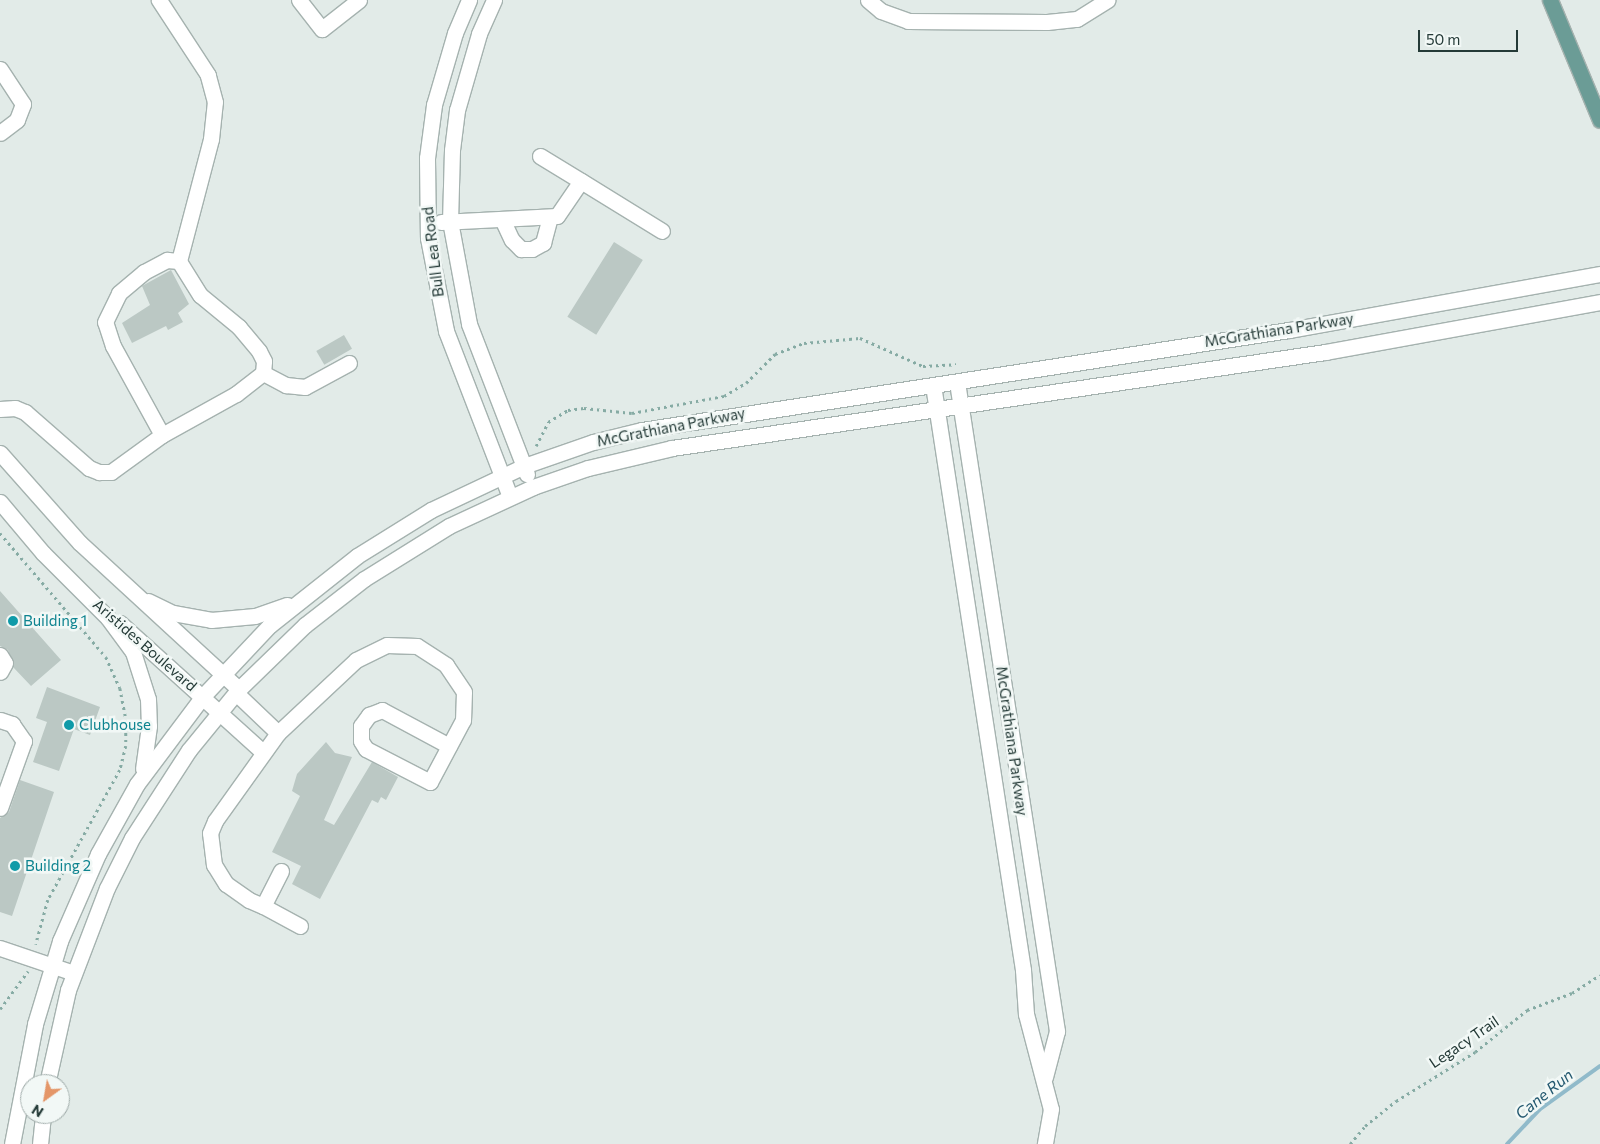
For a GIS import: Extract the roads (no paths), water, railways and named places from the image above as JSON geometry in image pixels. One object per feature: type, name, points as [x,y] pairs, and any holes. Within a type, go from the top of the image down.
[{"type":"main road","points":[[1550,0],[1600,120]]},
{"type":"street","points":[[0,409],[15,408],[24,412],[89,468],[99,472],[111,472],[162,436],[236,394],[263,373],[264,361],[259,351],[239,327],[200,295],[178,260],[211,139],[215,102],[208,74],[158,0]]},
{"type":"street","points":[[299,0],[322,29],[359,0]]},
{"type":"street","name":"Bull Lea Road","points":[[469,0],[452,42],[434,105],[427,158],[428,223],[431,261],[446,331],[510,497]]},
{"type":"street","name":"Bull Lea Road","points":[[494,0],[474,50],[457,110],[452,150],[450,221],[468,324],[533,487]]},
{"type":"street","points":[[868,0],[881,12],[908,21],[1048,22],[1077,19],[1107,0]]},
{"type":"street","points":[[0,133],[17,120],[22,104],[1,72]]},
{"type":"street","points":[[540,156],[662,231]]},
{"type":"street","points":[[428,223],[550,217],[560,214],[581,181]]},
{"type":"street","points":[[502,219],[512,240],[521,249],[532,249],[543,243],[550,217]]},
{"type":"street","points":[[162,436],[113,346],[105,322],[119,293],[144,272],[167,260],[178,260]]},
{"type":"street","name":"McGrathiana Parkway","points":[[12,1144],[21,1086],[52,965],[98,854],[137,784],[202,696],[222,674],[300,599],[397,530],[452,498],[524,466],[584,445],[642,430],[1298,328],[1600,274]]},
{"type":"street","name":"McGrathiana Parkway","points":[[49,1074],[58,1029],[74,973],[107,888],[132,838],[163,787],[220,711],[305,626],[364,579],[441,531],[533,487],[588,468],[672,448],[1325,352],[1600,302]]},
{"type":"street","points":[[263,373],[286,385],[305,387],[349,363]]},
{"type":"street","name":"McGrathiana Parkway","points":[[958,382],[1057,1031],[1045,1077]]},
{"type":"street","name":"McGrathiana Parkway","points":[[933,385],[1023,970],[1026,1014],[1045,1077],[1051,1109],[1045,1144]]},
{"type":"street","name":"Aristides Boulevard","points":[[0,452],[39,500],[119,582],[222,674],[278,733]]},
{"type":"street","name":"Aristides Boulevard","points":[[0,502],[122,636],[141,672],[150,726],[148,751],[137,784]]},
{"type":"street","name":"Aristides Boulevard","points":[[70,579],[220,711],[263,752]]},
{"type":"street","name":"Aristides Boulevard","points":[[119,582],[156,606],[195,618],[211,620],[255,616],[300,599]]},
{"type":"street","points":[[300,926],[226,884],[214,865],[210,834],[215,821],[278,733],[356,660],[387,645],[417,646],[446,665],[464,692],[463,720],[430,782],[366,749],[361,741],[361,726],[369,715],[382,710],[449,746]]},
{"type":"street","points":[[0,656],[5,663],[0,672]]},
{"type":"street","points":[[0,720],[12,724],[24,741],[0,808]]},
{"type":"street","points":[[263,906],[282,871]]},
{"type":"street","points":[[0,948],[74,973]]},
{"type":"street","points":[[40,1144],[42,1124]]},
{"type":"waterway","name":"Cane Run","points":[[1507,1144],[1539,1110],[1600,1066]]},
{"type":"place","name":"Building 1","points":[[13,621]]},
{"type":"place","name":"Clubhouse","points":[[69,725]]},
{"type":"place","name":"Building 2","points":[[15,866]]}]
